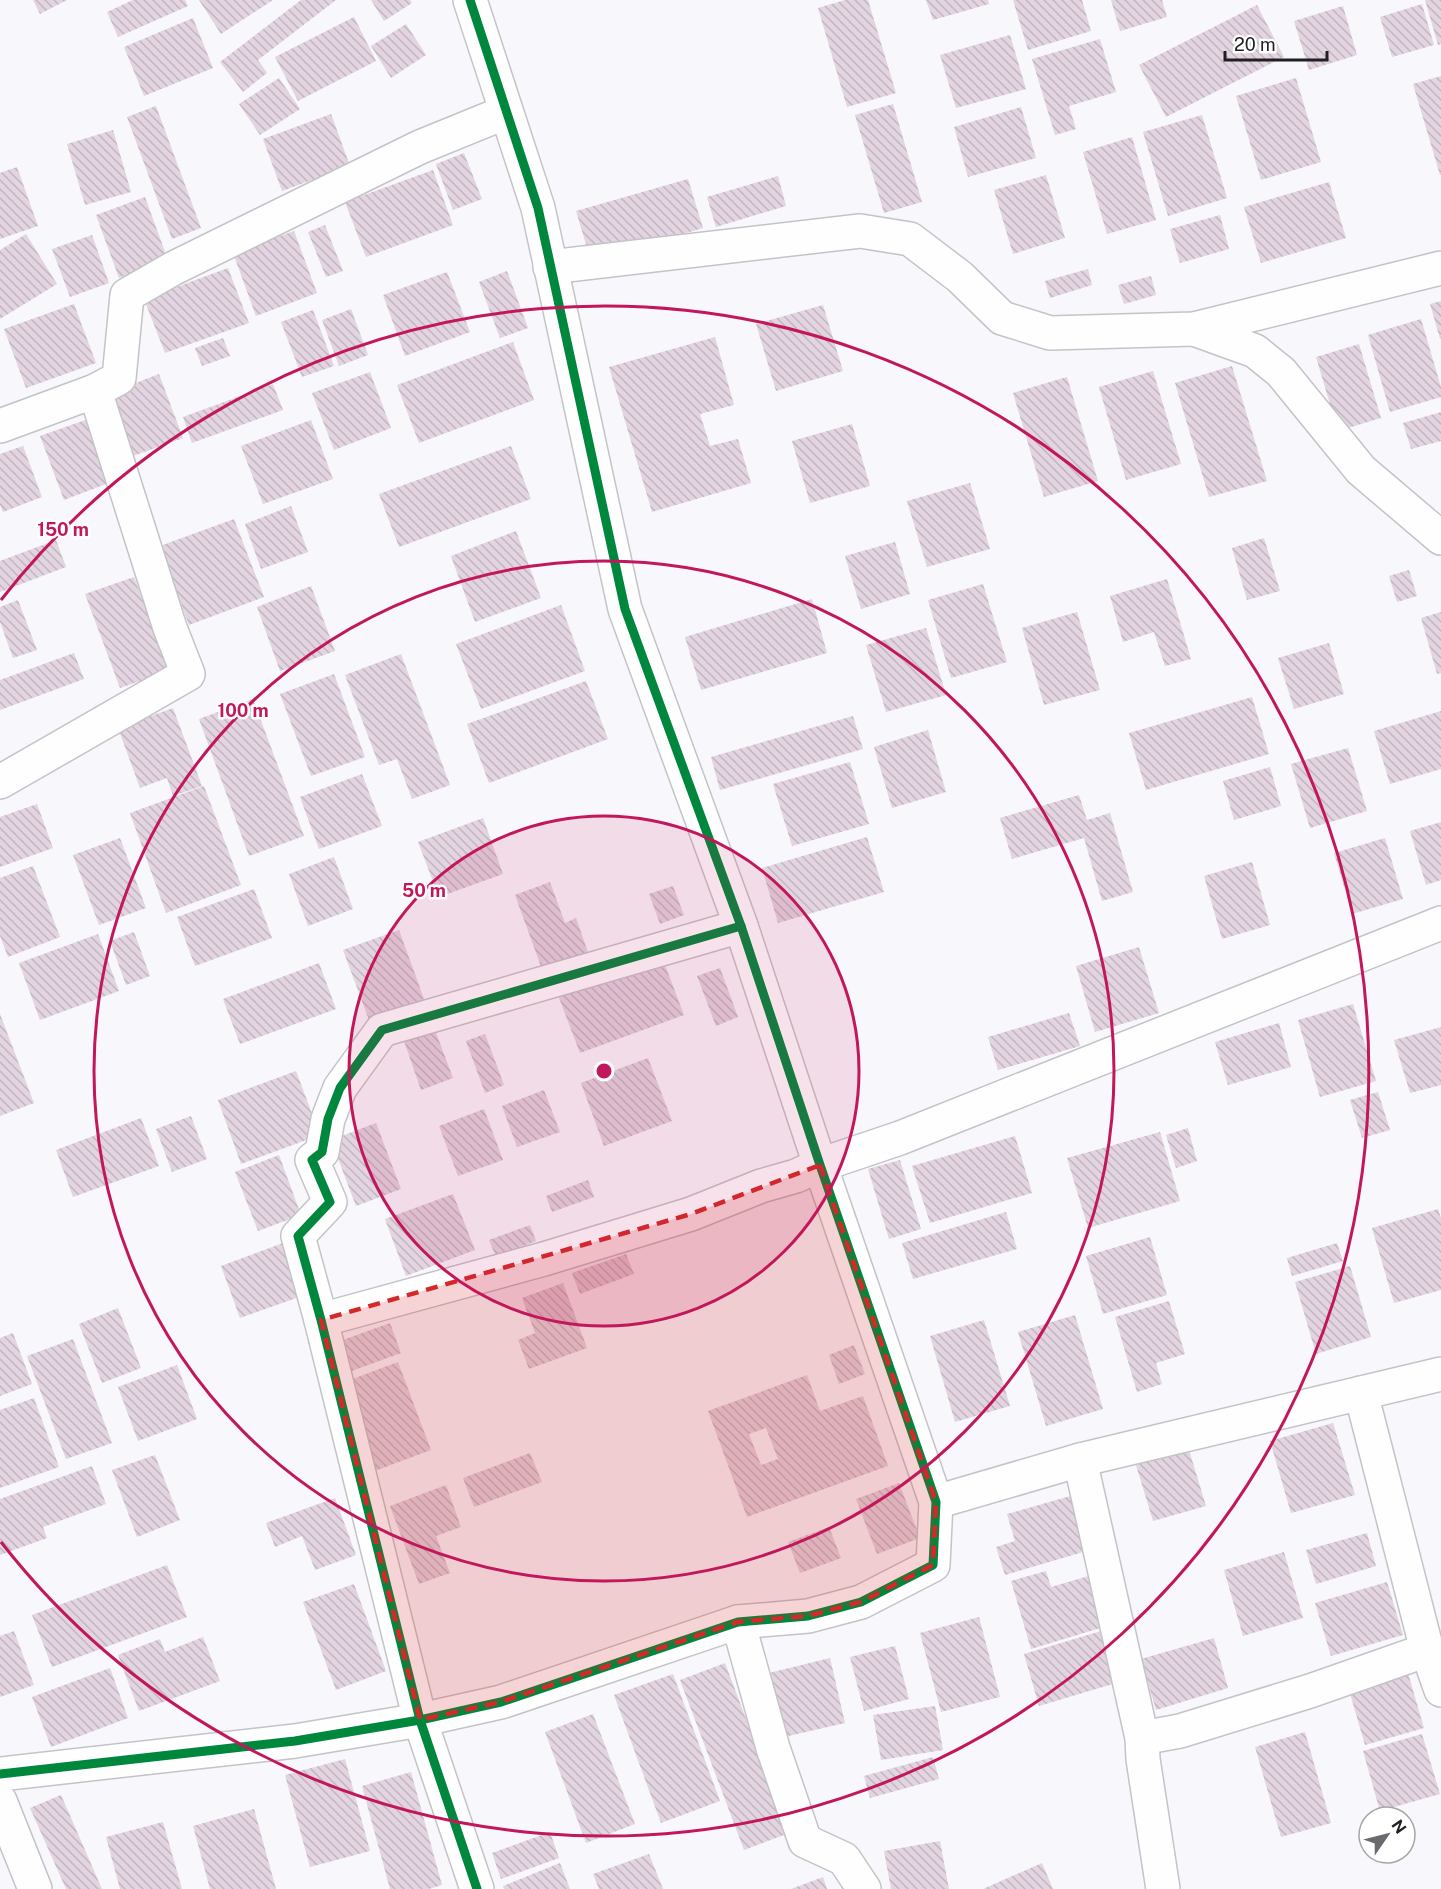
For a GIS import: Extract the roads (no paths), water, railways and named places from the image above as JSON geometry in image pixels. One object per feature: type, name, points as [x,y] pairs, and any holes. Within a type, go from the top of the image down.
[{"type":"street","points":[[0,1774],[295,1742],[420,1720],[501,1702],[738,1622],[808,1616],[861,1602],[933,1565],[936,1502],[819,1165],[741,926],[625,609],[538,208],[470,0]]},
{"type":"street","points":[[0,426],[94,391],[119,378],[128,295],[174,268],[420,147],[506,112]]},
{"type":"street","points":[[550,267],[860,231],[910,239],[960,277],[1002,318],[1050,333],[1194,329],[1441,268]]},
{"type":"street","points":[[1194,329],[1255,351],[1281,372],[1360,470],[1441,538]]},
{"type":"street","points":[[0,782],[188,674],[170,628],[94,391]]},
{"type":"street","points":[[321,1320],[544,1258],[691,1214],[762,1186],[796,1176],[819,1165],[900,1138],[1441,923]]},
{"type":"street","points":[[477,1889],[420,1720],[298,1236],[330,1202],[312,1160],[322,1152],[328,1119],[340,1088],[382,1030],[741,926]]},
{"type":"street","points":[[936,1502],[1080,1460],[1441,1374]]},
{"type":"street","points":[[1361,1393],[1427,1650],[1441,1690]]},
{"type":"street","points":[[1080,1460],[1142,1738],[1143,1759],[1163,1889]]},
{"type":"street","points":[[738,1622],[773,1748],[805,1841],[844,1859],[864,1889]]},
{"type":"street","points":[[1142,1738],[1180,1731],[1310,1691],[1427,1650]]},
{"type":"street","points":[[0,1801],[34,1889]]}]
